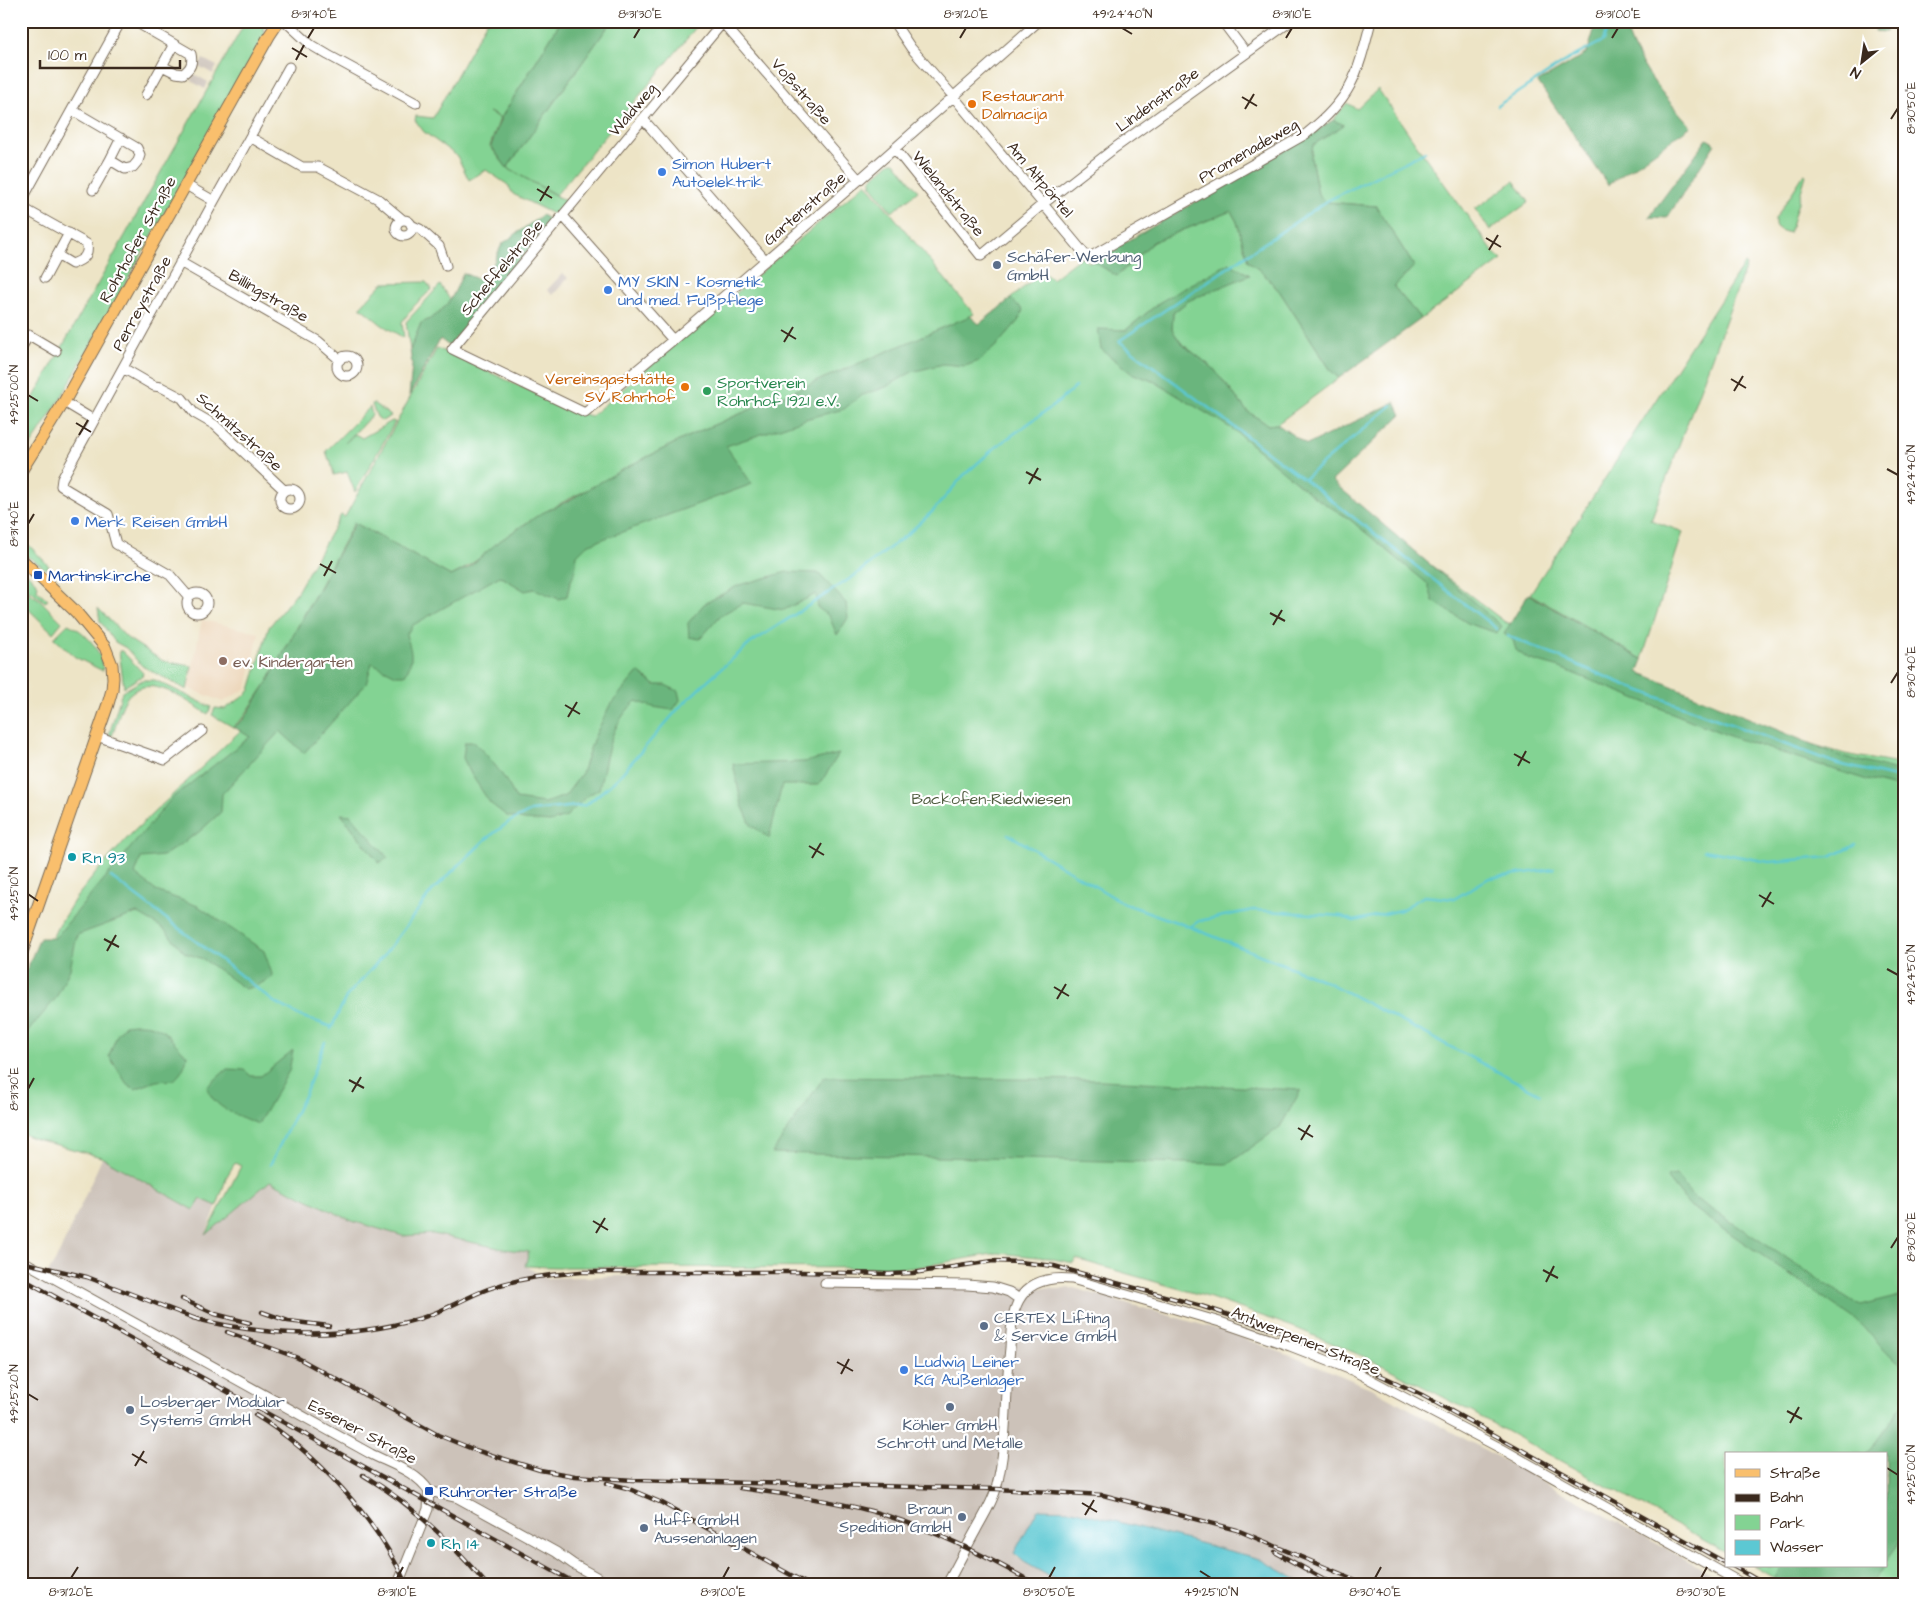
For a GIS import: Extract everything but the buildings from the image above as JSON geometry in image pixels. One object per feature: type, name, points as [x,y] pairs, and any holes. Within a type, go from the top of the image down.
[{"type":"main road","name":"Rohrhofer Straße","points":[[21,471],[64,402],[279,21]]},
{"type":"main road","points":[[21,558],[76,612],[108,653],[113,678],[112,690],[97,736],[21,955]]},
{"type":"street","points":[[21,202],[121,21]]},
{"type":"street","points":[[134,21],[191,54],[193,60],[189,69],[184,74],[176,73],[162,66]]},
{"type":"street","points":[[285,21],[311,45],[416,103]]},
{"type":"street","name":"Am Altpörtel","points":[[893,21],[911,48],[1088,258]]},
{"type":"street","name":"Gartenstraße","points":[[585,414],[766,261],[1039,21]]},
{"type":"street","points":[[1222,21],[1246,53]]},
{"type":"street","name":"Lindenstraße","points":[[981,256],[1043,204],[1116,147],[1291,21]]},
{"type":"street","name":"Promenadeweg","points":[[1088,258],[1306,134],[1326,118],[1343,98],[1355,78],[1370,21]]},
{"type":"street","name":"Waldweg","points":[[563,216],[723,22]]},
{"type":"street","name":"Voßstraße","points":[[723,22],[859,180]]},
{"type":"street","points":[[146,94],[174,44]]},
{"type":"street","name":"Perreystraße","points":[[189,597],[170,575],[116,544],[108,514],[61,486],[62,480],[180,262],[289,67]]},
{"type":"street","points":[[72,110],[138,148],[140,154],[138,161],[133,167],[125,169],[110,160]]},
{"type":"street","points":[[643,119],[766,261]]},
{"type":"street","points":[[250,137],[302,168],[318,167],[378,199],[407,223],[420,229],[439,246],[446,266]]},
{"type":"street","points":[[93,190],[122,138]]},
{"type":"street","name":"Wielandstraße","points":[[895,149],[981,256]]},
{"type":"street","points":[[186,185],[214,201]]},
{"type":"street","points":[[21,207],[87,244],[88,250],[82,261],[72,264],[57,255]]},
{"type":"street","name":"Scheffelstraße","points":[[585,414],[452,349],[563,216],[674,340]]},
{"type":"street","points":[[45,278],[69,233]]},
{"type":"street","name":"Billingstraße","points":[[180,262],[318,341],[340,360]]},
{"type":"street","points":[[21,348],[25,333],[56,351]]},
{"type":"street","name":"Schmitzstraße","points":[[123,368],[154,386],[161,387],[182,398],[194,413],[215,425],[284,490]]},
{"type":"street","points":[[64,402],[94,420]]},
{"type":"street","points":[[97,736],[165,760],[202,731]]},
{"type":"street","name":"Essener Straße","points":[[21,1260],[371,1454],[420,1479],[429,1491],[458,1498],[556,1552],[609,1584]]},
{"type":"street","name":"Antwerpener Straße","points":[[1019,1300],[1028,1289],[1043,1280],[1054,1278],[1072,1279],[1220,1322],[1354,1371],[1502,1450],[1743,1584]]},
{"type":"street","points":[[825,1283],[967,1285],[1009,1292],[1019,1300],[1013,1320],[1002,1461],[996,1489],[989,1506],[947,1584]]},
{"type":"street","points":[[398,1584],[428,1509],[429,1491]]},
{"type":"shaded area","points":[[203,59],[217,66],[213,74],[199,66]]},
{"type":"shaded area","points":[[194,74],[208,82],[205,89],[191,81]]},
{"type":"shaded area","points":[[563,273],[568,278],[553,295],[547,290]]},
{"type":"shaded area","name":"ev. Kindergarten","points":[[202,620],[259,633],[247,688],[223,702],[188,688]]},
{"type":"shaded area","points":[[103,1156],[217,1206],[206,1234],[270,1181],[352,1221],[470,1231],[530,1248],[525,1266],[546,1278],[656,1275],[830,1277],[1005,1284],[1055,1289],[1074,1288],[1227,1332],[1373,1389],[1731,1584],[1304,1584],[1260,1560],[1073,1510],[1016,1557],[1063,1584],[21,1584],[21,1274],[41,1285],[59,1254]]},
{"type":"green space","points":[[246,21],[268,21],[263,29],[266,32],[61,398],[21,461],[21,420]]},
{"type":"green space","points":[[487,21],[561,21],[501,118],[489,112],[500,118],[490,146],[507,168],[569,203],[557,216],[513,194],[508,185],[486,170],[469,180],[457,156],[424,132],[415,120],[416,116],[433,118]]},
{"type":"green space","points":[[561,21],[612,21],[507,168],[491,146],[501,118]]},
{"type":"green space","points":[[612,21],[701,21],[556,195],[507,168]]},
{"type":"green space","points":[[1597,21],[1624,22],[1635,51],[1651,78],[1691,126],[1608,185],[1538,82],[1587,53]]},
{"type":"green space","points":[[1877,21],[1890,21],[1886,32],[1875,31]]},
{"type":"green space","points":[[1378,89],[1494,253],[1502,260],[1421,319],[1394,287],[1414,266],[1376,206],[1326,202],[1318,194],[1311,158],[1313,145],[1343,125],[1333,120],[1347,103],[1357,109]]},
{"type":"green space","points":[[1333,120],[1344,125],[1313,145],[1311,158],[1318,194],[1326,202],[1376,206],[1414,266],[1394,287],[1421,319],[1339,378],[1332,372],[1280,292],[1263,273],[1248,261],[1237,222],[1231,211],[1153,242],[1117,276],[1093,261],[1311,135]]},
{"type":"green space","points":[[1707,139],[1715,144],[1667,218],[1649,217]]},
{"type":"green space","points":[[891,162],[895,162],[918,191],[892,212],[870,184],[872,183],[870,180]]},
{"type":"green space","points":[[1804,174],[1806,175],[1789,233],[1780,230],[1775,226],[1775,219]]},
{"type":"green space","points":[[1514,181],[1529,202],[1490,230],[1475,209]]},
{"type":"green space","name":"Backofen-Riedwiesen","points":[[866,183],[974,314],[967,318],[978,326],[1042,272],[1052,279],[1082,256],[1088,262],[1093,261],[1117,276],[1153,242],[1231,211],[1237,222],[1248,261],[1263,273],[1280,292],[1332,372],[1339,378],[1277,424],[1268,425],[1247,411],[1213,368],[1182,344],[1172,330],[1173,313],[1188,301],[1160,302],[1126,330],[1121,330],[1505,622],[1530,630],[1794,739],[1845,754],[1904,765],[1904,1584],[1802,1584],[1779,1571],[1774,1578],[1756,1568],[1888,1568],[1888,1452],[1725,1452],[1725,1551],[1468,1410],[1374,1361],[1296,1328],[1208,1297],[1076,1259],[1073,1263],[1048,1258],[998,1253],[912,1268],[525,1266],[529,1252],[503,1249],[433,1234],[403,1236],[352,1221],[270,1181],[206,1235],[241,1166],[235,1163],[227,1176],[217,1206],[201,1199],[194,1210],[101,1157],[32,1138],[21,1133],[21,1004],[57,928],[75,899],[100,868],[131,834],[327,649],[464,572],[605,480],[528,522],[469,566],[451,576],[353,522],[268,681],[243,718],[233,727],[212,715],[215,708],[225,709],[250,690],[269,627],[297,592],[341,515],[345,517],[437,348],[574,411],[591,416]],"holes":[[[896,348],[645,458],[695,433]]]},
{"type":"green space","points":[[542,215],[552,221],[449,346],[440,339],[409,396],[412,365],[410,350],[421,323],[443,309],[452,296],[463,273],[485,282],[502,244]]},
{"type":"green space","points":[[1229,263],[1250,275],[1188,301],[1173,313],[1172,330],[1182,344],[1213,368],[1247,411],[1268,425],[1277,424],[1307,445],[1395,402],[1401,415],[1332,481],[1502,626],[1497,633],[1469,624],[1433,601],[1428,584],[1348,518],[1314,497],[1234,430],[1155,382],[1131,373],[1101,349],[1098,329],[1126,330],[1160,302]]},
{"type":"green space","points":[[1744,264],[1746,266],[1651,520],[1683,532],[1642,659],[1530,594]]},
{"type":"green space","points":[[426,282],[432,289],[414,306],[402,322],[404,338],[382,325],[360,307],[383,283]]},
{"type":"green space","points":[[440,285],[451,301],[433,318],[421,323],[410,350],[406,322]]},
{"type":"green space","points":[[1011,299],[1023,310],[1019,320],[997,345],[979,361],[965,366],[943,364],[912,372],[886,387],[860,396],[844,409],[809,418],[726,446],[752,484],[587,545],[577,555],[575,572],[567,596],[559,599],[534,589],[525,591],[500,576],[413,625],[406,635],[410,646],[411,660],[405,675],[396,675],[372,663],[366,684],[304,753],[280,731],[222,794],[221,812],[199,832],[163,856],[141,858],[135,874],[156,891],[198,906],[264,951],[273,977],[256,986],[245,989],[203,959],[185,953],[164,929],[137,913],[77,935],[70,969],[56,998],[21,1040],[21,982],[40,938],[55,938],[172,798],[250,737],[234,727],[244,719],[268,681],[355,523],[451,576],[468,568],[498,542],[540,514],[695,433],[970,316],[979,324]]},
{"type":"green space","points":[[373,403],[391,416],[382,421],[377,417],[372,405]]},
{"type":"green space","points":[[370,407],[372,415],[345,443],[355,434],[362,438],[392,421],[395,422],[355,492],[347,472],[334,475],[326,451]]},
{"type":"green space","points":[[21,537],[49,566],[45,569],[25,554],[21,545]]},
{"type":"green space","points":[[21,566],[38,585],[37,590],[48,600],[45,602],[21,586]]},
{"type":"green space","points":[[787,572],[818,573],[846,603],[848,618],[837,635],[829,616],[818,608],[816,594],[784,610],[743,603],[721,615],[700,639],[689,637],[688,623],[704,604],[739,585]]},
{"type":"green space","points":[[21,588],[39,599],[62,622],[53,633],[21,602]]},
{"type":"green space","points":[[1528,594],[1643,660],[1638,672],[1838,755],[1904,773],[1904,789],[1867,780],[1732,737],[1560,668],[1528,659],[1516,650],[1513,640],[1504,634]]},
{"type":"green space","points":[[98,608],[127,638],[163,661],[192,666],[187,690],[142,666],[126,648],[115,642],[100,621]]},
{"type":"green space","points":[[68,624],[81,631],[92,643],[100,656],[103,671],[75,657],[54,638]]},
{"type":"green space","points":[[119,651],[122,651],[143,673],[142,676],[124,687]]},
{"type":"green space","points":[[638,672],[655,685],[665,685],[678,691],[680,700],[673,710],[653,707],[636,701],[614,731],[599,789],[587,796],[566,817],[550,822],[524,820],[507,816],[490,803],[463,758],[465,742],[474,742],[486,755],[503,776],[516,799],[544,803],[565,796],[582,773],[593,740],[610,705]]},
{"type":"green space","points":[[142,680],[155,680],[211,707],[208,714],[168,691],[147,687],[137,689],[125,700],[112,736],[109,735],[122,692]]},
{"type":"green space","points":[[839,754],[819,785],[782,785],[769,838],[751,825],[742,805],[733,764],[804,762]]},
{"type":"green space","points":[[341,814],[351,815],[388,858],[379,863]]},
{"type":"green space","points":[[125,1025],[149,1025],[162,1030],[187,1055],[183,1069],[174,1080],[156,1081],[135,1089],[127,1084],[109,1056],[117,1035]]},
{"type":"green space","points":[[293,1050],[289,1071],[258,1124],[228,1111],[210,1095],[207,1087],[227,1069],[244,1070],[251,1076],[261,1076]]},
{"type":"green space","points":[[824,1077],[1102,1080],[1301,1090],[1280,1127],[1228,1164],[772,1153]]},
{"type":"green space","points":[[1676,1175],[1693,1197],[1860,1306],[1900,1296],[1904,1303],[1904,1365],[1897,1362],[1856,1320],[1689,1205],[1667,1177]]},
{"type":"green space","points":[[1904,1403],[1904,1537],[1888,1559],[1888,1452],[1867,1452]]},
{"type":"green space","points":[[1781,1568],[1883,1568],[1872,1584],[1785,1584],[1774,1578]]},
{"type":"water","points":[[1038,1509],[1073,1510],[1260,1559],[1304,1584],[1063,1584],[1024,1562],[1014,1553]]},
{"type":"waterway","points":[[1497,106],[1569,59],[1603,41],[1608,26],[1605,21]]},
{"type":"waterway","points":[[1304,479],[1119,341],[1327,201],[1425,152]]},
{"type":"waterway","points":[[331,1029],[346,997],[385,954],[432,891],[486,839],[509,822],[531,811],[586,805],[617,779],[679,708],[751,643],[854,576],[910,532],[933,511],[963,476],[997,446],[1057,403],[1075,387]]},
{"type":"waterway","points":[[1392,405],[1304,479],[1497,629]]},
{"type":"waterway","points":[[1508,636],[1633,688],[1838,764],[1904,779]]},
{"type":"waterway","points":[[1008,834],[1123,903],[1190,927],[1325,981],[1540,1094]]},
{"type":"waterway","points":[[1704,850],[1769,862],[1830,857],[1856,845]]},
{"type":"waterway","points":[[1190,927],[1199,921],[1253,910],[1341,916],[1354,921],[1401,910],[1424,896],[1454,899],[1489,878],[1554,869]]},
{"type":"waterway","points":[[111,877],[274,1002],[300,1016],[332,1027]]},
{"type":"waterway","points":[[270,1165],[306,1092],[325,1042]]},
{"type":"railway","points":[[193,1318],[249,1329],[277,1332],[334,1333],[390,1326],[418,1319],[436,1313],[470,1296],[511,1282],[581,1272],[889,1274],[913,1273],[993,1261],[1054,1266],[1201,1306],[1266,1327],[1327,1350],[1422,1395],[1725,1562]]},
{"type":"railway","points":[[21,1262],[87,1277],[199,1320]]},
{"type":"railway","points":[[21,1278],[577,1584]]},
{"type":"railway","points":[[182,1299],[215,1314],[250,1323]]},
{"type":"railway","points":[[262,1312],[288,1321],[329,1326]]},
{"type":"railway","points":[[227,1332],[298,1358],[438,1435],[475,1450],[540,1470],[575,1476],[633,1480],[996,1489],[1103,1495],[1237,1530],[1365,1584]]},
{"type":"railway","points":[[255,1415],[300,1447],[342,1489],[379,1535],[406,1584]]},
{"type":"railway","points":[[363,1475],[398,1498],[429,1524],[459,1553],[486,1584]]},
{"type":"railway","points":[[607,1483],[627,1488],[662,1503],[807,1584]]},
{"type":"railway","points":[[740,1488],[839,1504],[893,1518],[935,1533],[1035,1584]]},
{"type":"railway","points":[[1275,1552],[1333,1584]]},
{"type":"railway","points":[[1736,1568],[1764,1584]]},
{"type":"place","name":"Restaurant Dalmacija","points":[[972,104]]},
{"type":"place","name":"Simon Hubert Autoelektrik","points":[[662,172]]},
{"type":"place","name":"Schäfer-Werbung GmbH","points":[[997,265]]},
{"type":"place","name":"MY SKIN - Kosmetik und med. Fußpflege","points":[[608,290]]},
{"type":"place","name":"Vereinsgaststätte SV Rohrhof","points":[[685,387]]},
{"type":"place","name":"Sportverein Rohrhof 1921 e.V.","points":[[707,391]]},
{"type":"place","name":"Merk Reisen GmbH","points":[[75,521]]},
{"type":"place","name":"Martinskirche","points":[[38,575]]},
{"type":"place","name":"ev. Kindergarten","points":[[223,661]]},
{"type":"place","name":"Rn 93","points":[[72,857]]},
{"type":"place","name":"CERTEX Lifting & Service GmbH","points":[[984,1326]]},
{"type":"place","name":"Ludwig Leiner KG Außenlager","points":[[904,1370]]},
{"type":"place","name":"Köhler GmbH Schrott und Metalle","points":[[950,1407]]},
{"type":"place","name":"Losberger Modular Systems GmbH","points":[[130,1410]]},
{"type":"place","name":"Ruhrorter Straße","points":[[429,1491]]},
{"type":"place","name":"Braun Spedition GmbH","points":[[962,1517]]},
{"type":"place","name":"Huff GmbH Aussenanlagen","points":[[644,1528]]},
{"type":"place","name":"Rh 14","points":[[431,1543]]}]
